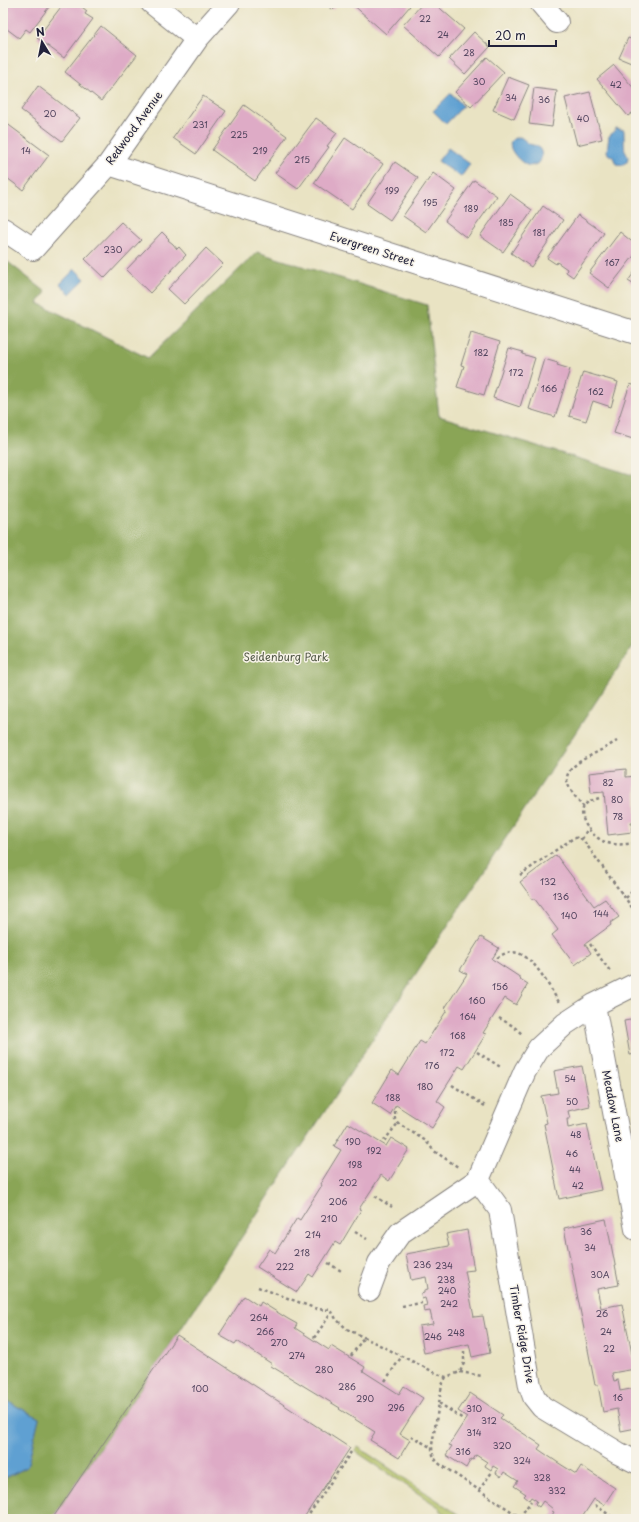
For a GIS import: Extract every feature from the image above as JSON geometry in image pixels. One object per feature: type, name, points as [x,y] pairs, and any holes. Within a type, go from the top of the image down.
[{"type":"street","points":[[152,3],[197,39]]},
{"type":"street","name":"Redwood Avenue","points":[[3,229],[33,249],[109,164],[197,39],[230,3]]},
{"type":"street","points":[[541,3],[557,22]]},
{"type":"street","name":"Evergreen Street","points":[[109,164],[636,334]]},
{"type":"street","points":[[369,1290],[379,1263],[400,1233],[478,1180],[525,1071],[539,1048],[565,1024],[594,1005],[636,984]]},
{"type":"street","name":"Meadow Lane","points":[[594,1005],[636,1229]]},
{"type":"street","name":"Timber Ridge Drive","points":[[478,1180],[500,1210],[530,1386],[534,1397],[542,1407],[618,1453],[636,1462]]},
{"type":"path","points":[[584,807],[570,789],[567,776],[568,771],[575,764],[617,741]]},
{"type":"path","points":[[599,798],[592,800],[584,807],[582,813],[588,828],[596,836],[607,842],[614,844],[636,843]]},
{"type":"path","points":[[582,839],[588,828]]},
{"type":"path","points":[[520,875],[572,839],[579,837],[636,912]]},
{"type":"path","points":[[626,898],[636,887]]},
{"type":"path","points":[[636,922],[636,930]]},
{"type":"path","points":[[590,944],[604,961]]},
{"type":"path","points":[[498,958],[507,952],[516,952],[521,954],[539,970],[546,979],[553,993]]},
{"type":"path","points":[[498,1018],[515,1027]]},
{"type":"path","points":[[477,1052],[493,1063]]},
{"type":"path","points":[[452,1085],[477,1102]]},
{"type":"path","points":[[396,1111],[395,1119],[398,1123],[426,1141],[434,1150]]},
{"type":"path","points":[[384,1142],[398,1123]]},
{"type":"path","points":[[375,1196],[392,1207]]},
{"type":"path","points":[[355,1232],[367,1239]]},
{"type":"path","points":[[328,1263],[342,1272]]},
{"type":"path","points":[[258,1286],[317,1309],[331,1310],[336,1319],[342,1325],[446,1377]]},
{"type":"path","points":[[402,1306],[422,1303]]},
{"type":"path","points":[[314,1338],[332,1312]]},
{"type":"path","points":[[352,1356],[364,1337]]},
{"type":"path","points":[[460,1372],[464,1363],[464,1350]]},
{"type":"path","points":[[384,1381],[402,1356]]},
{"type":"path","points":[[482,1376],[460,1372],[446,1377],[442,1385],[432,1448],[433,1454],[437,1462],[522,1518],[531,1501]]},
{"type":"path","points":[[439,1403],[463,1419]]},
{"type":"path","points":[[411,1436],[432,1448]]},
{"type":"path","points":[[306,1519],[351,1452]]},
{"type":"path","points":[[479,1490],[492,1472]]},
{"type":"path","points":[[595,1505],[615,1519]]},
{"type":"green space","name":"Seidenburg Park","points":[[257,252],[427,305],[439,416],[636,476],[636,641],[177,1335],[52,1519],[3,1519],[3,1479],[27,1467],[39,1418],[3,1399],[3,258],[46,292],[38,303],[148,358]]},
{"type":"green space","points":[[358,1447],[465,1519],[454,1519],[441,1511],[440,1508],[355,1451]]},
{"type":"water","points":[[451,93],[463,106],[446,124],[433,111]]},
{"type":"water","points":[[616,128],[624,130],[625,150],[628,157],[627,162],[623,165],[616,164],[613,157],[608,154],[607,151],[609,136],[615,131]]},
{"type":"water","points":[[520,137],[529,144],[539,148],[541,151],[541,158],[534,165],[531,166],[523,163],[515,155],[510,146],[514,139]]},
{"type":"water","points":[[448,148],[470,164],[461,177],[438,161]]},
{"type":"water","points":[[75,269],[85,279],[70,294],[60,284]]},
{"type":"water","points":[[3,1399],[39,1418],[27,1467],[3,1479]]},
{"type":"building","points":[[9,3],[52,3],[30,32],[26,29],[19,38],[3,26],[3,11]]},
{"type":"building","points":[[64,3],[71,3],[74,5],[77,3],[87,11],[85,14],[93,19],[64,58],[37,38]]},
{"type":"building","points":[[325,3],[339,3],[333,10]]},
{"type":"building","points":[[351,3],[406,3],[410,6],[386,34]]},
{"type":"building","points":[[423,3],[434,3],[464,29],[439,57],[403,25]]},
{"type":"building","points":[[101,26],[137,55],[101,101],[65,72]]},
{"type":"building","points":[[474,32],[490,47],[465,74],[449,59]]},
{"type":"building","points":[[628,38],[636,41],[636,65],[619,58]]},
{"type":"building","points":[[487,57],[504,72],[471,107],[455,92]]},
{"type":"building","points":[[614,65],[636,91],[636,110],[628,116],[597,79]]},
{"type":"building","points":[[508,77],[529,85],[514,119],[493,110]]},
{"type":"building","points":[[38,86],[80,118],[62,141],[21,110]]},
{"type":"building","points":[[534,88],[557,91],[552,127],[529,124]]},
{"type":"building","points":[[590,92],[602,139],[577,145],[565,98]]},
{"type":"building","points":[[203,96],[226,111],[196,154],[173,138]]},
{"type":"building","points":[[244,105],[287,136],[255,181],[212,150]]},
{"type":"building","points":[[316,118],[337,133],[327,146],[329,147],[298,189],[275,173]]},
{"type":"building","points":[[6,123],[49,155],[23,190],[3,175],[3,126]]},
{"type":"building","points":[[345,138],[383,164],[352,209],[314,183]]},
{"type":"building","points":[[395,162],[418,178],[390,220],[367,204]]},
{"type":"building","points":[[433,173],[456,190],[426,232],[403,216]]},
{"type":"building","points":[[474,180],[497,196],[467,238],[445,221]]},
{"type":"building","points":[[510,194],[532,210],[503,252],[480,236]]},
{"type":"building","points":[[543,206],[563,220],[531,267],[511,253]]},
{"type":"building","points":[[578,215],[604,233],[573,277],[566,272],[567,269],[557,262],[556,264],[547,258]]},
{"type":"building","points":[[121,222],[141,240],[105,278],[85,259]]},
{"type":"building","points":[[162,232],[177,249],[179,247],[186,255],[150,293],[126,270]]},
{"type":"building","points":[[620,232],[636,245],[636,253],[609,288],[589,273]]},
{"type":"building","points":[[206,248],[223,264],[184,304],[168,289]]},
{"type":"building","points":[[636,270],[636,286],[628,281]]},
{"type":"building","points":[[471,333],[500,342],[484,395],[457,387],[464,366],[461,365]]},
{"type":"building","points":[[509,348],[523,352],[522,354],[535,358],[520,407],[493,398]]},
{"type":"building","points":[[544,359],[558,363],[557,365],[570,369],[555,417],[529,409]]},
{"type":"building","points":[[583,372],[618,382],[611,407],[593,401],[586,421],[569,416]]},
{"type":"building","points":[[630,384],[636,386],[636,440],[614,433]]},
{"type":"building","points":[[626,769],[626,777],[636,776],[636,823],[631,823],[632,832],[608,835],[604,792],[591,793],[589,773]]},
{"type":"building","points":[[556,855],[594,906],[605,899],[619,917],[610,923],[611,925],[585,944],[591,953],[575,965],[552,935],[558,930],[520,882]]},
{"type":"building","points":[[481,937],[499,948],[492,959],[528,984],[516,1005],[505,998],[483,1033],[486,1034],[464,1069],[459,1066],[437,1101],[445,1107],[432,1128],[396,1105],[390,1115],[372,1103],[392,1070],[399,1075],[420,1041],[425,1044],[447,1010],[445,1008],[467,974],[460,970]]},
{"type":"building","points":[[636,1019],[636,1054],[630,1055],[624,1021]]},
{"type":"building","points":[[582,1066],[590,1106],[568,1111],[570,1119],[567,1119],[568,1128],[587,1124],[601,1190],[559,1199],[544,1124],[547,1123],[541,1096],[558,1093],[554,1071]]},
{"type":"building","points":[[348,1123],[386,1146],[391,1138],[409,1149],[389,1181],[381,1175],[359,1209],[361,1210],[340,1245],[335,1242],[313,1277],[309,1274],[297,1292],[257,1267],[269,1249],[275,1253],[297,1218],[300,1220],[322,1185],[320,1184],[341,1150],[334,1146]]},
{"type":"building","points":[[606,1219],[619,1285],[597,1289],[601,1308],[622,1304],[635,1369],[612,1373],[614,1381],[618,1380],[620,1391],[636,1388],[636,1428],[621,1431],[617,1409],[603,1412],[598,1385],[595,1385],[564,1228]]},
{"type":"building","points":[[467,1230],[474,1270],[465,1271],[474,1317],[483,1316],[490,1353],[472,1357],[469,1344],[424,1353],[419,1326],[433,1324],[430,1311],[424,1312],[423,1306],[427,1305],[425,1298],[422,1299],[421,1294],[424,1293],[424,1290],[428,1289],[426,1277],[411,1280],[406,1254],[449,1246],[446,1234]]},
{"type":"building","points":[[244,1296],[259,1306],[261,1302],[297,1324],[295,1328],[329,1350],[331,1346],[365,1367],[363,1371],[399,1394],[404,1386],[423,1398],[400,1434],[410,1440],[399,1458],[370,1440],[375,1432],[339,1409],[340,1408],[271,1366],[272,1364],[237,1341],[235,1344],[219,1335]]},
{"type":"building","points":[[177,1335],[350,1448],[303,1519],[52,1519]]},
{"type":"building","points":[[470,1393],[503,1415],[500,1418],[541,1445],[538,1449],[557,1462],[576,1474],[581,1466],[615,1488],[604,1505],[594,1499],[581,1519],[550,1519],[554,1512],[552,1511],[553,1509],[543,1501],[539,1507],[535,1504],[537,1501],[531,1497],[529,1500],[524,1496],[526,1494],[514,1486],[518,1481],[504,1472],[501,1477],[496,1473],[498,1469],[493,1466],[491,1470],[485,1466],[487,1462],[476,1455],[473,1460],[471,1459],[466,1468],[446,1455],[452,1446],[449,1445],[467,1417],[458,1411]]}]
